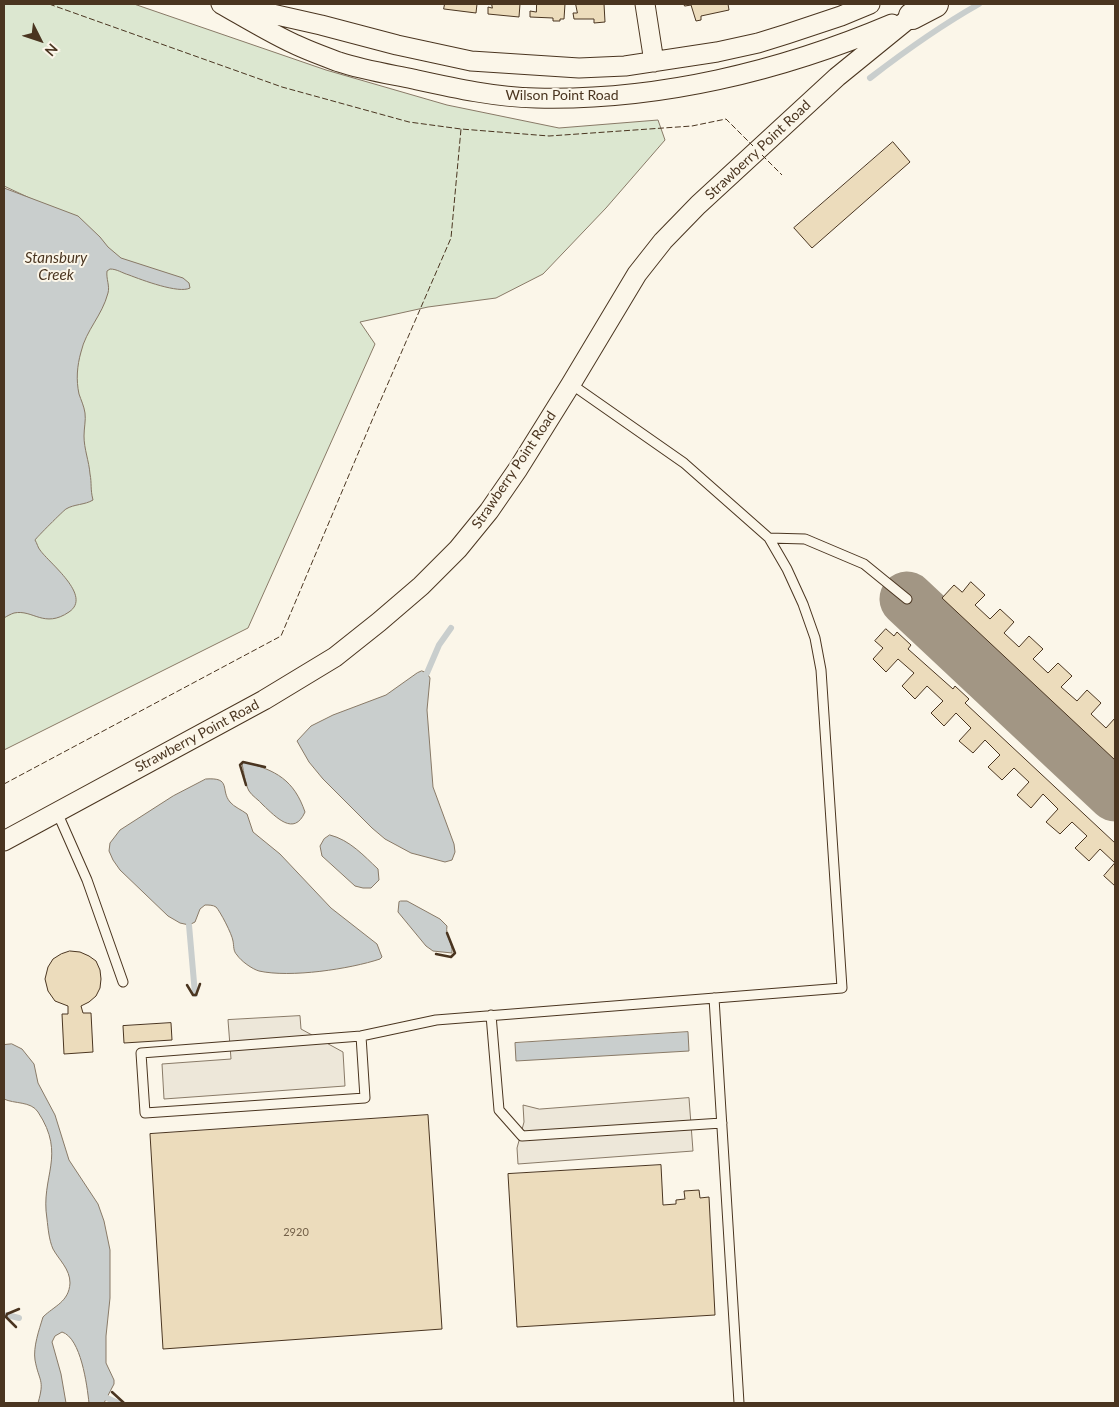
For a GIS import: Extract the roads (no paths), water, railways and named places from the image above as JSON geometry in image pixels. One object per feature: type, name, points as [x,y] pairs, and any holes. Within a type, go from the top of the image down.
[{"type":"street","name":"Wilson Point Road","points":[[221,4],[290,42],[342,63],[474,92],[535,98],[617,96],[706,81],[782,63],[822,50],[867,34],[909,10],[935,4]]},
{"type":"street","name":"Wilson Point Road","points":[[228,4],[321,25],[397,45],[471,60],[579,68],[626,66],[718,52],[758,43],[841,16],[870,4]]},
{"type":"street","points":[[645,4],[654,62]]},
{"type":"street","name":"Strawberry Point Road","points":[[4,841],[264,700],[335,657],[422,586],[489,511],[518,469],[637,274],[663,242],[698,205],[909,10]]},
{"type":"lane","points":[[361,1036],[365,1098],[145,1113],[141,1053],[361,1036],[436,1020],[842,988],[821,670],[814,638],[803,604],[787,569],[768,538],[684,463],[571,384]]},
{"type":"lane","points":[[768,538],[805,539],[864,564],[906,599]]},
{"type":"lane","points":[[57,812],[88,880],[123,982]]},
{"type":"lane","points":[[714,998],[739,1403]]},
{"type":"lane","points":[[491,1015],[499,1110],[522,1136],[722,1123]]},
{"type":"water","name":"Stansbury Creek","points":[[4,188],[78,216],[121,258],[183,278],[189,283],[190,288],[169,288],[115,270],[110,269],[107,271],[108,293],[102,309],[83,344],[77,373],[79,394],[85,413],[84,441],[93,500],[66,509],[35,540],[39,549],[67,580],[76,597],[75,605],[69,612],[53,619],[21,613],[14,613],[4,618]]},
{"type":"water","points":[[422,671],[427,673],[430,678],[427,710],[433,787],[454,844],[455,852],[452,860],[445,862],[411,853],[385,839],[323,779],[309,762],[297,741],[311,726],[333,715],[386,695]]},
{"type":"water","points":[[244,762],[274,773],[289,784],[301,801],[305,812],[301,819],[296,823],[290,824],[285,822],[274,815],[252,795],[246,781],[242,764]]},
{"type":"water","points":[[206,779],[222,782],[230,802],[247,814],[253,832],[280,854],[331,908],[377,944],[382,957],[380,959],[353,966],[303,973],[259,971],[241,960],[236,953],[230,933],[216,907],[205,905],[200,909],[195,922],[189,925],[180,923],[168,916],[120,870],[109,851],[110,843],[120,830],[173,796]]},
{"type":"water","points":[[330,835],[350,845],[378,869],[379,880],[371,888],[355,886],[322,856],[320,846],[324,839]]},
{"type":"water","points":[[407,901],[440,919],[447,926],[452,953],[433,951],[426,946],[398,912],[399,902]]},
{"type":"water","points":[[688,1032],[689,1051],[516,1061],[515,1043]]},
{"type":"water","points":[[12,1044],[22,1049],[34,1064],[38,1083],[55,1115],[69,1160],[98,1204],[104,1221],[110,1250],[110,1298],[106,1336],[106,1363],[114,1384],[104,1403],[89,1403],[85,1374],[78,1352],[69,1336],[62,1332],[55,1336],[52,1342],[61,1374],[66,1403],[38,1403],[41,1381],[35,1355],[38,1333],[43,1317],[67,1295],[70,1278],[53,1249],[49,1234],[46,1204],[52,1154],[51,1141],[46,1127],[35,1108],[27,1104],[4,1099],[4,1045]]},
{"type":"waterway","points":[[870,78],[923,39],[979,4]]},
{"type":"waterway","points":[[427,673],[439,645],[451,628]]},
{"type":"waterway","points":[[189,925],[195,994]]},
{"type":"waterway","points":[[7,1315],[19,1318]]},
{"type":"waterway","points":[[107,1398],[118,1403]]}]
